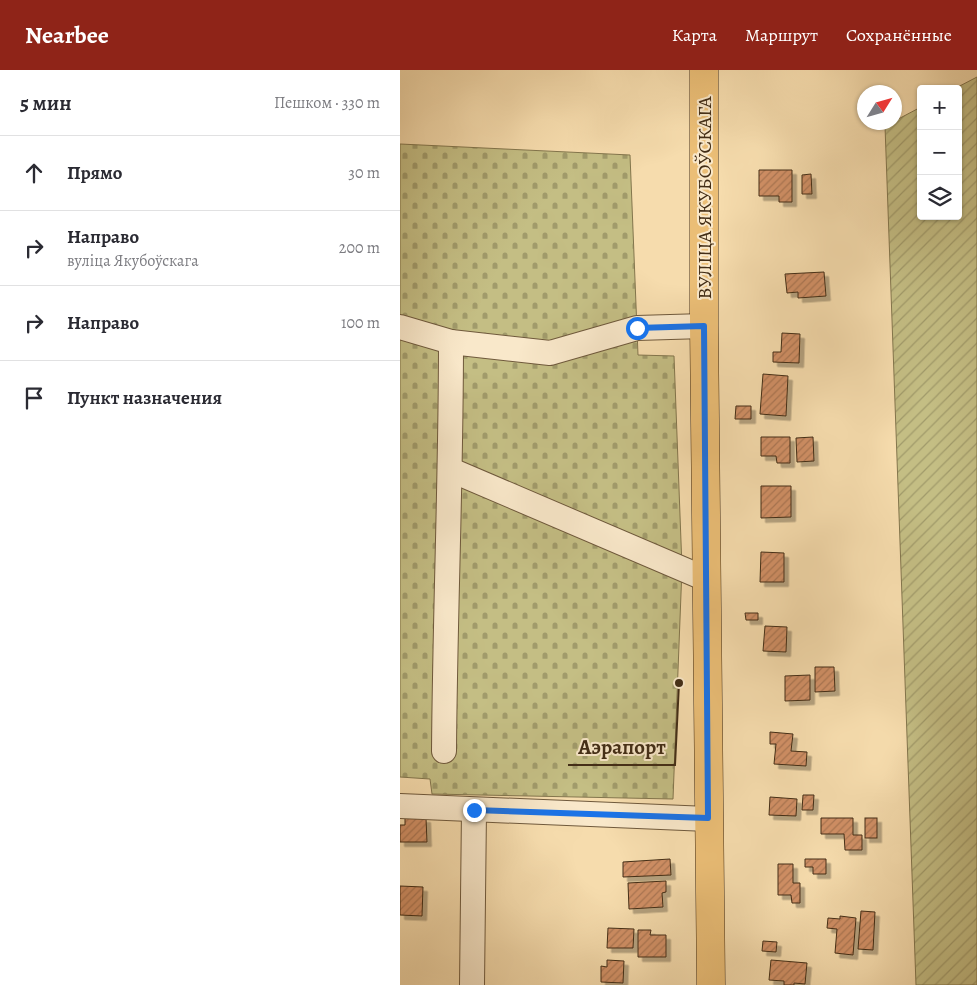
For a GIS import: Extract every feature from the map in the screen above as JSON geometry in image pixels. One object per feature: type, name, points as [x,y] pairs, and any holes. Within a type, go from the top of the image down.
[{"type":"main road","name":"ВУЛІЦА ЯКУБОЎСКАГА","points":[[704,70],[704,326],[711,985]]},
{"type":"street","points":[[400,327],[451,342],[550,352],[637,328],[704,326]]},
{"type":"street","points":[[444,751],[445,650],[451,470],[451,342]]},
{"type":"street","points":[[451,470],[706,579]]},
{"type":"street","points":[[400,806],[708,818]]},
{"type":"street","points":[[472,985],[474,810]]},
{"type":"green space","points":[[977,77],[977,985],[916,985],[885,130],[902,130],[902,117],[917,109],[917,220],[962,220],[962,85]]},
{"type":"green space","points":[[400,144],[630,155],[638,355],[674,356],[682,568],[673,799],[432,794],[430,779],[400,777]]},
{"type":"building","points":[[759,170],[792,170],[792,202],[779,202],[779,196],[759,196]]},
{"type":"building","points":[[811,174],[812,194],[802,194],[802,175]]},
{"type":"building","points":[[824,272],[826,296],[798,298],[798,292],[787,293],[785,274]]},
{"type":"building","points":[[782,333],[800,334],[799,363],[773,362],[773,352],[781,352]]},
{"type":"building","points":[[763,374],[788,376],[786,416],[760,414]]},
{"type":"building","points":[[736,406],[751,406],[751,419],[735,419]]},
{"type":"building","points":[[761,437],[790,437],[790,463],[777,463],[776,456],[761,456]]},
{"type":"building","points":[[813,437],[814,461],[797,462],[796,438]]},
{"type":"building","points":[[761,486],[791,486],[791,517],[761,518]]},
{"type":"building","points":[[761,552],[784,553],[784,582],[760,582]]},
{"type":"building","points":[[745,613],[758,613],[758,620],[746,620]]},
{"type":"building","points":[[765,626],[787,627],[786,652],[763,651]]},
{"type":"building","points":[[815,667],[834,667],[835,691],[815,692]]},
{"type":"building","points":[[810,675],[810,700],[785,701],[785,676]]},
{"type":"building","points":[[770,732],[793,734],[791,751],[807,752],[806,766],[774,764],[776,744],[770,744]]},
{"type":"building","points":[[803,795],[814,795],[813,810],[802,810]]},
{"type":"building","points":[[770,797],[797,799],[796,816],[769,815]]},
{"type":"building","points":[[405,818],[426,818],[427,842],[400,842],[400,825],[405,825]]},
{"type":"building","points":[[821,818],[853,818],[853,835],[862,835],[862,850],[845,850],[844,834],[821,834]]},
{"type":"building","points":[[865,818],[877,818],[877,838],[865,838]]},
{"type":"building","points":[[670,859],[671,875],[623,877],[623,862]]},
{"type":"building","points":[[805,859],[826,859],[826,874],[813,874],[813,867],[805,867]]},
{"type":"building","points":[[778,864],[793,864],[793,883],[800,883],[800,903],[792,903],[791,895],[778,895]]},
{"type":"building","points":[[666,881],[666,892],[662,893],[663,907],[629,909],[628,883]]},
{"type":"building","points":[[400,886],[423,887],[422,916],[400,915]]},
{"type":"building","points":[[861,911],[875,912],[873,950],[858,949]]},
{"type":"building","points":[[840,916],[856,918],[853,955],[835,953],[837,929],[827,928],[828,918],[840,919]]},
{"type":"building","points":[[608,928],[634,929],[633,948],[607,948]]},
{"type":"building","points":[[638,930],[651,930],[650,935],[666,935],[666,957],[638,957]]},
{"type":"building","points":[[763,941],[777,942],[776,952],[762,951]]},
{"type":"building","points":[[607,960],[624,961],[623,983],[601,982],[601,966],[607,967]]},
{"type":"building","points":[[771,960],[807,963],[805,984],[794,983],[794,985],[784,985],[784,981],[769,980]]},
{"type":"place","name":"Аэрапорт","points":[[679,683]]},
{"type":"route","points":[[474,810],[708,818],[704,326],[637,328]]}]
